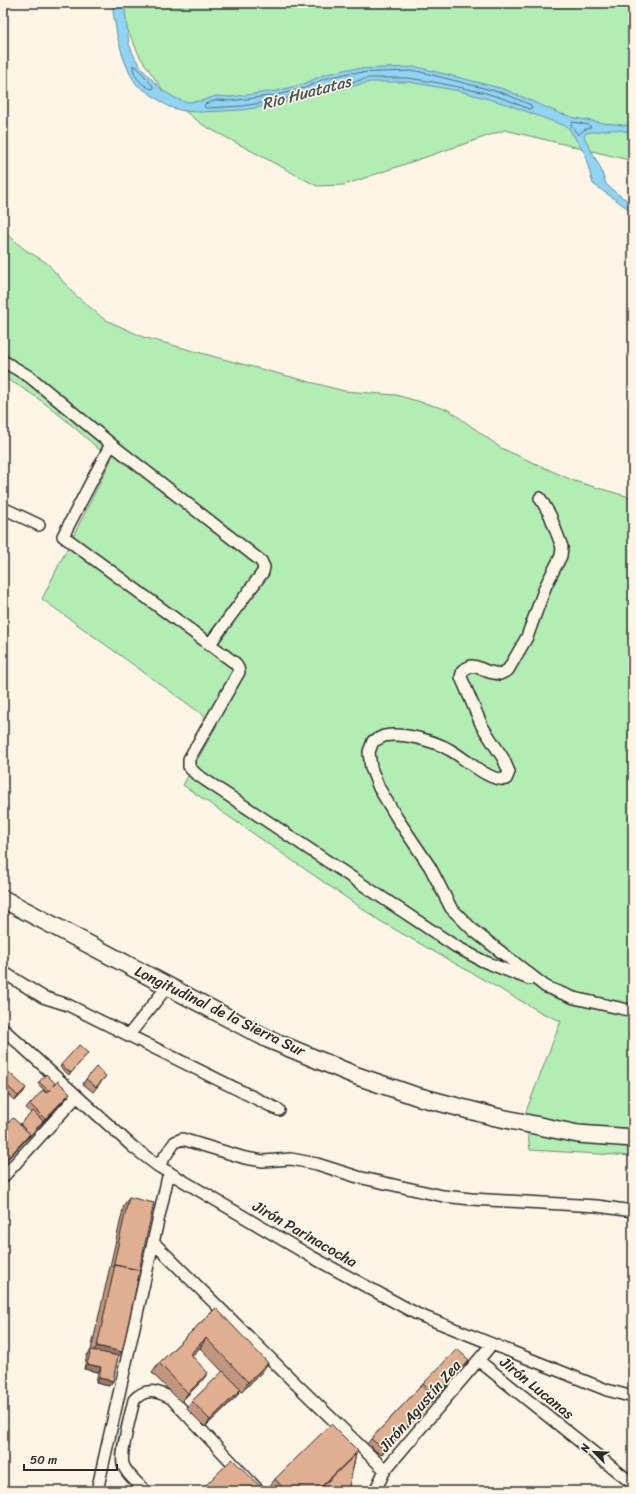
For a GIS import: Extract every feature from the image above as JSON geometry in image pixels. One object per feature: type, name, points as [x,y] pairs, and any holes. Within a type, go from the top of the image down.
[{"type":"main road","name":"Longitudinal de la Sierra Sur","points":[[3,899],[167,987],[268,1039],[357,1076],[416,1096],[496,1118],[578,1134],[633,1138]]},
{"type":"street","points":[[3,361],[30,377],[111,444],[261,561],[264,567],[263,572],[210,645]]},
{"type":"street","points":[[111,444],[63,536],[210,645],[238,668],[239,672],[190,759],[190,767],[196,774],[456,946],[483,961],[574,998],[633,1011]]},
{"type":"street","points":[[540,498],[550,515],[562,547],[561,556],[546,585],[527,637],[508,670],[500,674],[489,672],[477,666],[471,666],[463,670],[462,677],[482,726],[505,762],[509,772],[506,779],[501,780],[487,774],[450,749],[427,741],[401,736],[384,736],[373,741],[369,752],[371,768],[379,788],[397,818],[430,866],[451,908],[474,931],[543,985]]},
{"type":"street","points":[[3,508],[39,524]]},
{"type":"street","points":[[3,972],[43,997],[68,1005],[279,1110]]},
{"type":"street","points":[[128,1036],[167,987]]},
{"type":"street","name":"Jirón Parinacocha","points":[[3,1029],[133,1147],[158,1166],[312,1257],[417,1314],[607,1390],[633,1397]]},
{"type":"street","points":[[3,1177],[77,1096]]},
{"type":"street","points":[[158,1166],[175,1142],[182,1139],[245,1158],[263,1161],[291,1159],[318,1164],[358,1177],[443,1196],[597,1206],[633,1210]]},
{"type":"street","points":[[97,1491],[169,1172]]},
{"type":"street","points":[[153,1242],[385,1470]]},
{"type":"street","name":"Jirón Agustín Zea","points":[[375,1491],[385,1470],[492,1344]]},
{"type":"street","name":"Jirón Lucanas","points":[[479,1361],[633,1484]]},
{"type":"street","points":[[145,1491],[126,1470],[122,1463],[123,1451],[134,1400],[139,1394],[157,1391],[171,1398],[259,1491]]},
{"type":"green space","points":[[113,3],[633,4],[633,161],[505,130],[344,185],[317,186],[203,125],[169,99],[140,57],[120,13]]},
{"type":"green space","points":[[3,230],[24,249],[47,263],[74,294],[104,319],[143,337],[344,391],[396,395],[449,410],[501,448],[574,481],[633,498],[633,1156],[530,1150],[525,1114],[561,1021],[544,1014],[380,921],[183,785],[217,725],[42,599],[111,460],[46,404],[18,385],[3,377]]},
{"type":"water","name":"Rio Huatatas","points":[[114,3],[124,3],[129,44],[135,58],[143,70],[162,90],[185,102],[201,101],[216,96],[230,97],[276,91],[304,84],[323,75],[348,69],[417,67],[504,89],[559,113],[575,118],[633,126],[633,135],[623,131],[604,130],[586,133],[584,137],[600,167],[606,184],[616,193],[633,204],[633,212],[593,184],[584,152],[568,127],[506,104],[460,91],[409,82],[370,82],[274,105],[242,110],[201,112],[184,111],[169,107],[137,85],[130,74],[123,57],[117,35],[113,12]]},
{"type":"building","points":[[79,1045],[88,1053],[71,1073],[61,1065]]},
{"type":"building","points":[[3,1067],[26,1088],[18,1096],[3,1082]]},
{"type":"building","points":[[96,1067],[106,1076],[96,1087],[86,1079]]},
{"type":"building","points":[[46,1074],[55,1083],[49,1091],[39,1082]]},
{"type":"building","points":[[58,1081],[70,1093],[45,1119],[30,1104],[43,1090],[46,1093]]},
{"type":"building","points":[[33,1111],[43,1121],[29,1137],[30,1134],[20,1124]]},
{"type":"building","points":[[13,1118],[30,1134],[6,1160],[3,1158],[3,1128]]},
{"type":"building","points":[[129,1197],[154,1203],[139,1270],[115,1265],[113,1267]]},
{"type":"building","points":[[115,1265],[140,1270],[122,1352],[97,1346]]},
{"type":"building","points":[[216,1308],[268,1363],[248,1382],[206,1338],[190,1354],[208,1373],[188,1393],[159,1363]]},
{"type":"building","points":[[457,1349],[469,1360],[436,1396],[423,1384]]},
{"type":"building","points":[[91,1350],[118,1356],[113,1381],[99,1378],[101,1367],[87,1364]]},
{"type":"building","points":[[223,1371],[241,1389],[210,1420],[192,1401]]},
{"type":"building","points":[[421,1386],[434,1398],[385,1450],[371,1439]]},
{"type":"building","points":[[331,1424],[358,1451],[317,1491],[286,1491],[275,1479]]},
{"type":"building","points":[[356,1454],[348,1491],[318,1491]]},
{"type":"building","points":[[232,1459],[265,1491],[202,1491],[201,1490]]}]
